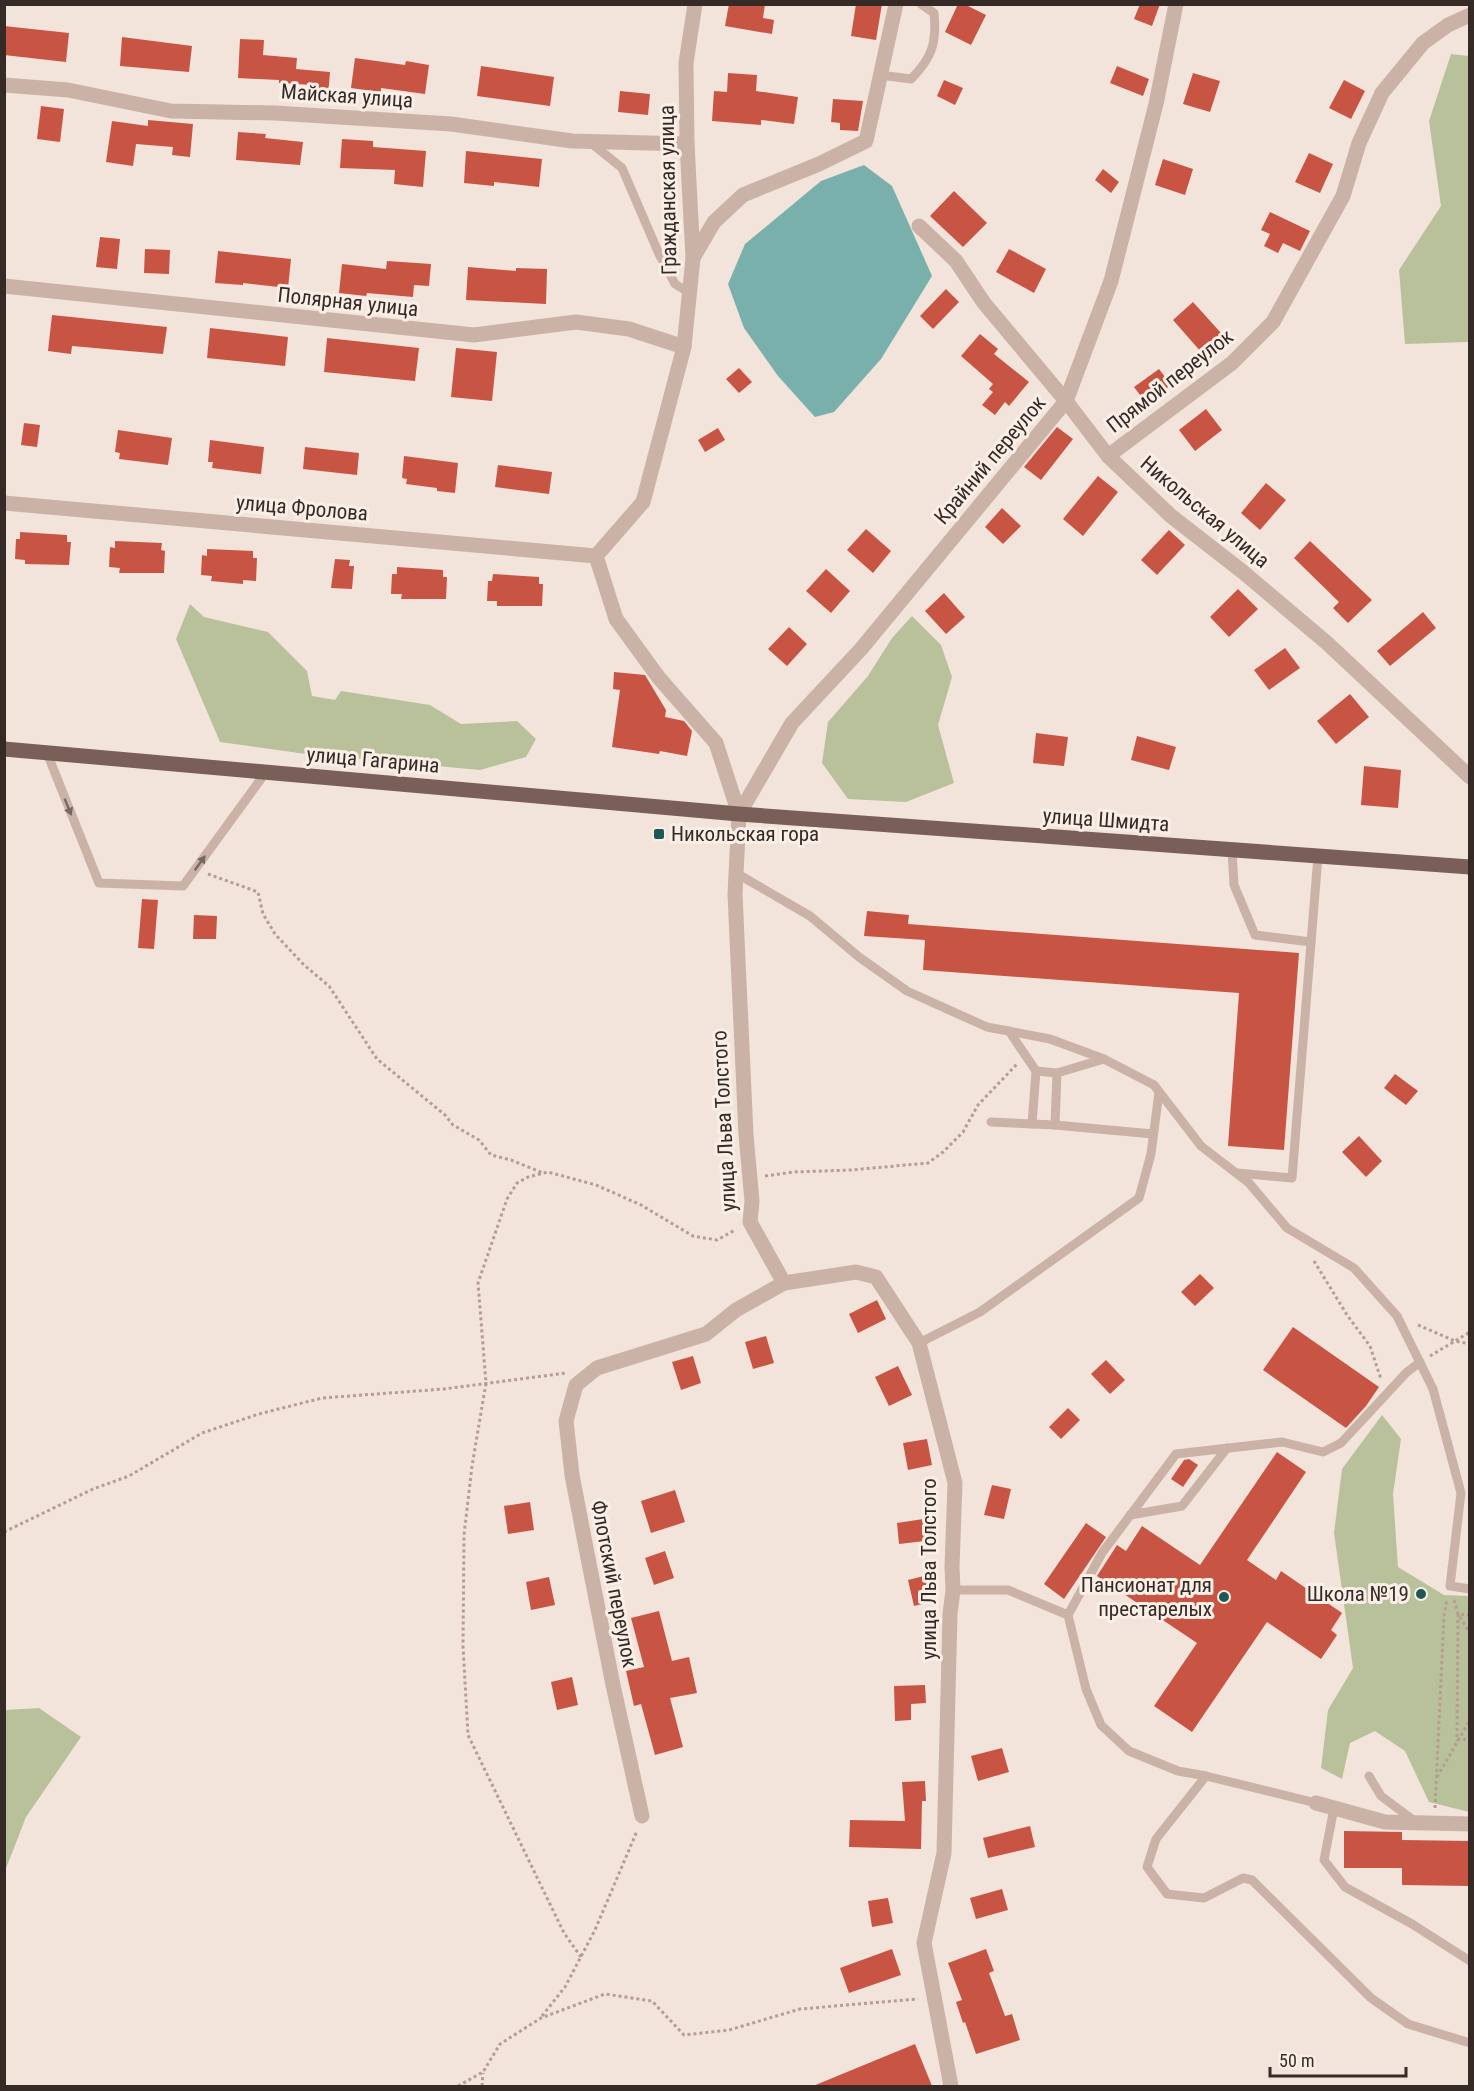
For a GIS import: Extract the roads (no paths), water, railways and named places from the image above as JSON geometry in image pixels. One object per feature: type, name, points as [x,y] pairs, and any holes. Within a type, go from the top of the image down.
[{"type":"main road","name":"улица Гагарина","points":[[4,749],[738,814]]},
{"type":"main road","name":"улица Шмидта","points":[[738,814],[1470,867]]},
{"type":"street","name":"Гражданская улица","points":[[596,556],[643,502],[684,347],[693,258],[687,144],[686,63],[695,4]]},
{"type":"street","points":[[693,258],[714,222],[743,195],[819,164],[866,141],[896,4]]},
{"type":"street","name":"Крайний переулок","points":[[738,814],[792,723],[861,649],[1066,401],[1110,281],[1156,104],[1176,4]]},
{"type":"street","name":"Прямой переулок","points":[[1108,456],[1232,363],[1273,322],[1343,196],[1359,143],[1382,93],[1423,43],[1448,24],[1470,15]]},
{"type":"street","name":"Майская улица","points":[[4,85],[68,90],[171,111],[275,113],[451,124],[589,141],[687,144]]},
{"type":"street","name":"Никольская улица","points":[[919,226],[956,261],[984,303],[1066,401],[1108,456],[1171,516],[1243,572],[1327,643],[1470,777]]},
{"type":"street","name":"Полярная улица","points":[[4,286],[474,335],[576,322],[628,329],[684,347]]},
{"type":"street","name":"улица Фролова","points":[[4,503],[596,556]]},
{"type":"street","points":[[596,556],[616,620],[659,678],[717,743],[738,814]]},
{"type":"street","name":"улица Льва Толстого","points":[[738,814],[736,873],[746,1135],[752,1201],[750,1222],[784,1283],[856,1272],[876,1277],[919,1343],[955,1483],[944,1853],[924,1943],[951,2086]]},
{"type":"street","name":"Флотский переулок","points":[[642,1816],[589,1564],[572,1475],[566,1421],[576,1385],[597,1368],[706,1334],[736,1310],[784,1283]]},
{"type":"street","points":[[1316,1803],[1385,1822],[1470,1824]]},
{"type":"lane","points":[[880,75],[911,79],[927,63],[936,33],[934,14],[921,4]]},
{"type":"lane","points":[[589,141],[622,168],[659,254],[675,284],[690,293]]},
{"type":"lane","points":[[47,753],[99,883],[183,886],[267,772]]},
{"type":"lane","points":[[1232,850],[1234,885],[1255,935],[1311,942]]},
{"type":"lane","points":[[1236,1173],[1292,1179],[1318,856]]},
{"type":"lane","points":[[736,873],[810,916],[859,957],[907,991],[987,1027],[1050,1039],[1104,1059],[1154,1085],[1201,1146],[1249,1183],[1287,1228],[1354,1268],[1396,1316],[1433,1389],[1461,1493],[1450,1586],[1470,1589]]},
{"type":"lane","points":[[1009,1031],[1036,1071],[1032,1124]]},
{"type":"lane","points":[[1036,1071],[1057,1073],[1104,1059]]},
{"type":"lane","points":[[1056,1125],[1057,1073]]},
{"type":"lane","points":[[919,1343],[980,1312],[1139,1198],[1150,1154],[1159,1092]]},
{"type":"lane","points":[[991,1122],[1056,1125],[1153,1134]]},
{"type":"lane","points":[[1316,1803],[1178,1770],[1129,1751],[1101,1725],[1086,1689],[1068,1615],[1102,1552],[1176,1454],[1282,1442],[1323,1452],[1341,1443],[1406,1373],[1420,1362]]},
{"type":"lane","points":[[1130,1515],[1182,1506],[1227,1448]]},
{"type":"lane","points":[[953,1590],[1008,1590],[1068,1615]]},
{"type":"lane","points":[[1206,1776],[1156,1839],[1147,1867],[1167,1894],[1204,1898],[1243,1878],[1252,1880],[1371,1998],[1408,2024],[1470,2043]]},
{"type":"lane","points":[[1369,1776],[1381,1796],[1418,1823]]},
{"type":"lane","points":[[1334,1808],[1324,1860],[1345,1887],[1412,1924],[1470,1961]]},
{"type":"water","points":[[864,165],[892,186],[932,276],[881,359],[834,412],[815,417],[778,376],[744,328],[728,284],[745,244],[821,181]]},
{"type":"place","name":"Никольская гора","points":[[659,834]]},
{"type":"place","name":"Школа №19","points":[[1421,1594]]},
{"type":"place","name":"Пансионат для престарелых","points":[[1224,1597]]}]
